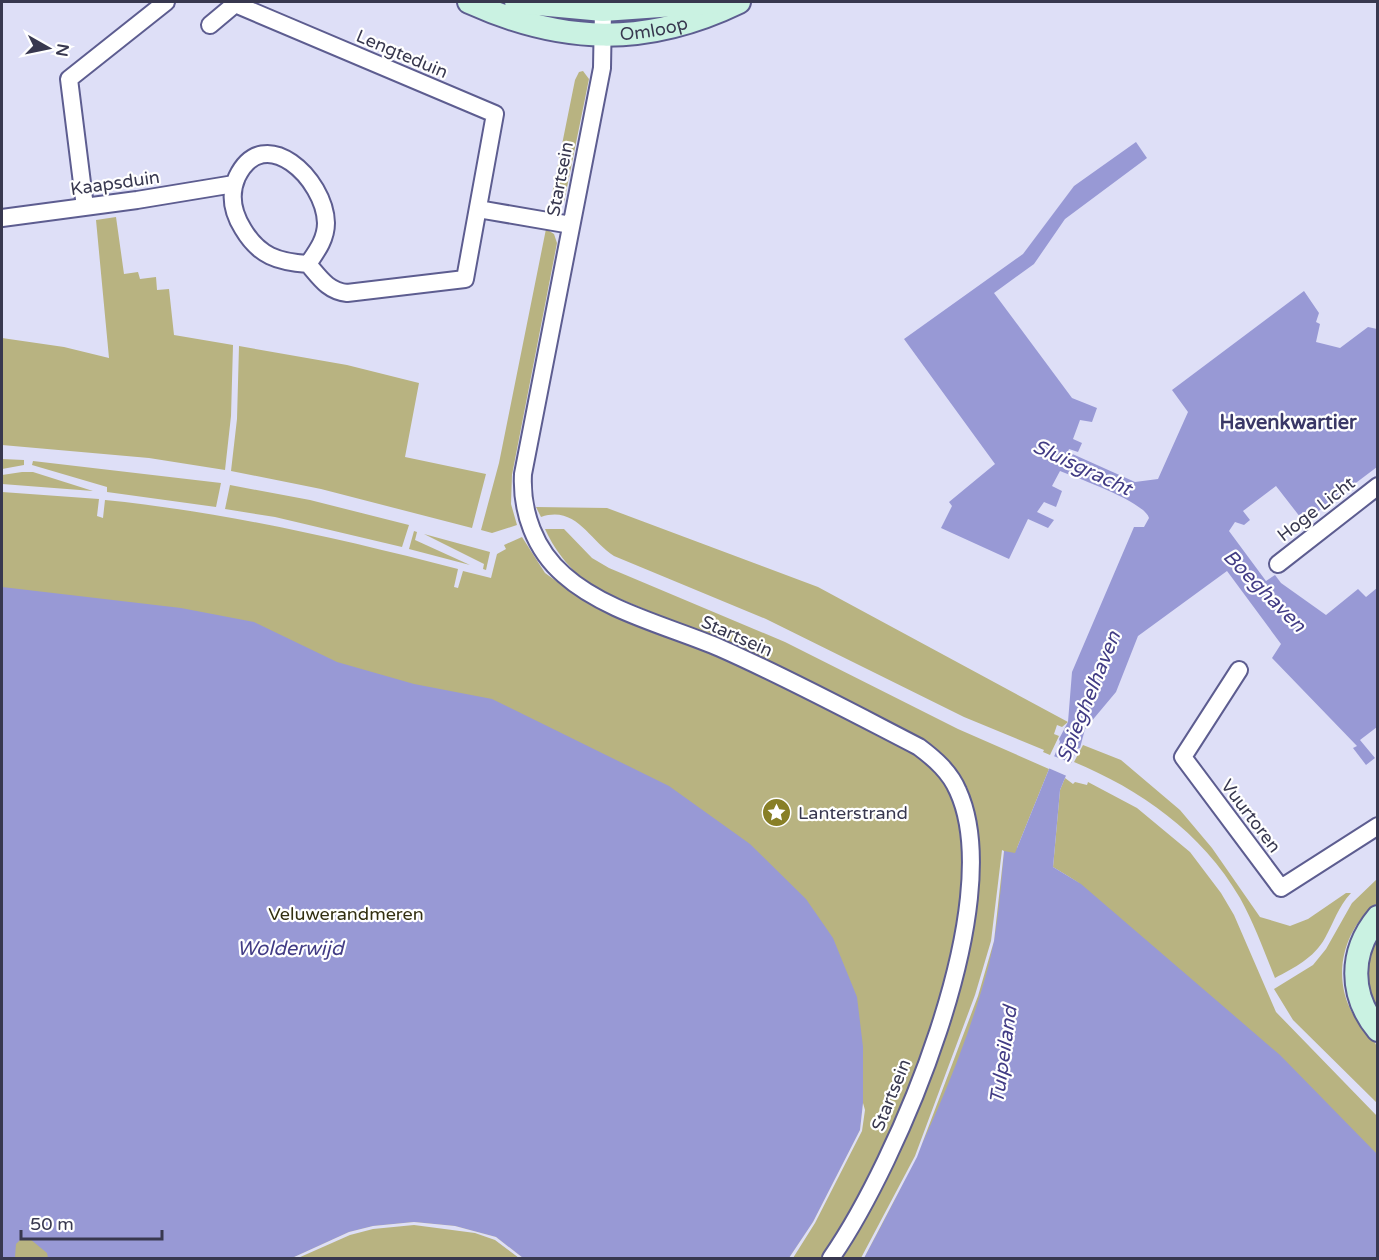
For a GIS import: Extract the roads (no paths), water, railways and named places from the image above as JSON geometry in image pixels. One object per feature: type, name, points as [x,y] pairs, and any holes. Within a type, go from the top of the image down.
[{"type":"main road","name":"Omloop","points":[[469,2],[536,27],[602,36],[662,30],[705,18],[738,2]]},
{"type":"main road","name":"Omloop","points":[[516,2],[603,10],[717,2]]},
{"type":"main road","points":[[1377,917],[1367,930],[1357,954],[1355,981],[1365,1013],[1377,1030]]},
{"type":"street","points":[[85,207],[69,79],[166,2]]},
{"type":"street","name":"Lengteduin","points":[[210,25],[235,4],[495,114],[478,209]]},
{"type":"street","name":"Startsein","points":[[603,10],[602,68],[523,474],[522,492],[531,530],[543,551],[562,574],[593,596],[720,648],[919,747],[943,767],[962,802],[968,835],[971,881],[962,952],[937,1033],[907,1112],[872,1187],[831,1258]]},
{"type":"street","points":[[308,264],[322,243],[326,224],[324,205],[307,175],[290,160],[260,156],[248,161],[234,184],[232,198],[237,219],[250,240],[273,260],[308,264],[327,286],[336,292],[347,293],[465,279],[478,209],[571,225]]},
{"type":"street","name":"Kaapsduin","points":[[2,218],[234,184]]},
{"type":"street","name":"Hoge Licht","points":[[1278,564],[1377,486]]},
{"type":"street","name":"Vuurtoren","points":[[1239,670],[1183,757],[1281,888],[1377,826]]},
{"type":"water","points":[[1136,142],[1147,158],[1065,219],[1034,264],[994,293],[1072,398],[1097,408],[1092,422],[1080,420],[1073,439],[1082,443],[1078,452],[1069,449],[1068,452],[1135,482],[1158,479],[1188,412],[1172,390],[1304,291],[1319,313],[1316,322],[1320,324],[1316,342],[1340,348],[1368,327],[1377,329],[1377,467],[1304,522],[1276,486],[1243,511],[1250,520],[1244,525],[1235,522],[1229,531],[1266,581],[1275,575],[1281,583],[1326,615],[1358,589],[1366,597],[1377,588],[1377,727],[1360,740],[1375,758],[1366,765],[1353,748],[1357,746],[1272,658],[1281,644],[1227,571],[1138,636],[1116,692],[1085,729],[1080,748],[1077,749],[1060,790],[1053,867],[1081,884],[1280,1055],[1377,1154],[1377,1258],[864,1258],[918,1152],[965,1040],[992,950],[1004,851],[1015,853],[1060,742],[1059,739],[1068,722],[1072,672],[1134,527],[1144,527],[1149,518],[1145,512],[1124,498],[1060,471],[1052,486],[1062,491],[1056,507],[1044,502],[1037,512],[1054,520],[1048,528],[1028,519],[1009,559],[941,528],[952,506],[949,502],[995,464],[904,339],[1023,254],[1074,186]]},
{"type":"water","name":"Wolderwijd","points":[[2,587],[181,608],[254,622],[337,662],[414,684],[492,699],[669,786],[750,844],[806,899],[833,938],[857,997],[863,1047],[863,1103],[860,1130],[813,1222],[789,1258],[523,1258],[496,1237],[455,1226],[414,1222],[373,1226],[349,1232],[292,1258],[48,1258],[47,1253],[30,1239],[20,1240],[16,1244],[15,1257],[2,1258]]},
{"type":"place","name":"Lanterstrand","points":[[777,813]]},
{"type":"district","name":"Havenkwartier","points":[[1288,423]]},
{"type":"water label","name":"Sluisgracht","points":[[1082,468]]},
{"type":"water label","name":"Boeghaven","points":[[1264,591]]},
{"type":"water label","name":"Spieghelhaven","points":[[1089,697]]},
{"type":"water label","name":"Tulpeiland","points":[[1004,1055]]},
{"type":"park label","name":"Veluwerandmeren","points":[[346,914]]}]
